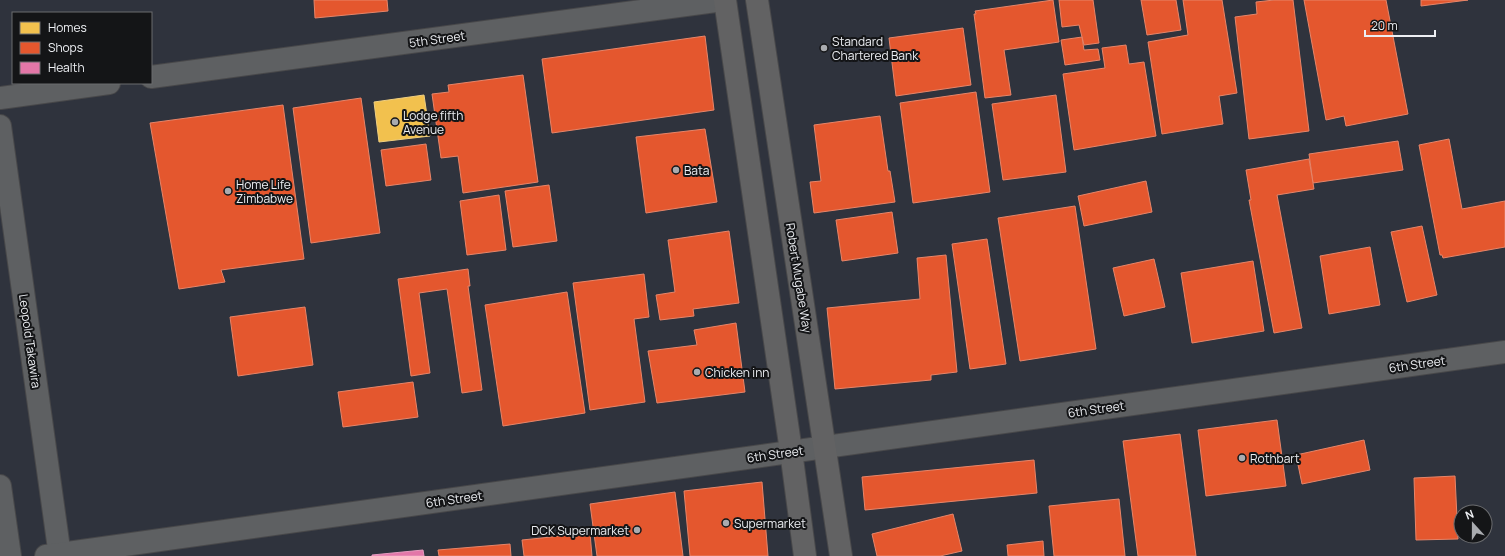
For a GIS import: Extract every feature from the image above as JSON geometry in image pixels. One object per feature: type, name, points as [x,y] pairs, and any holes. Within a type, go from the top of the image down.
[{"type":"street","name":"5th Street","points":[[152,77],[724,0]]},
{"type":"street","points":[[724,0],[791,451],[805,556]]},
{"type":"street","name":"Robert Mugabe Way","points":[[757,0],[842,556]]},
{"type":"street","points":[[0,98],[102,84]]},
{"type":"street","name":"Leopold Takawira","points":[[0,126],[55,556]]},
{"type":"street","name":"6th Street","points":[[55,556],[791,451],[1505,352]]},
{"type":"street","points":[[0,486],[10,556]]},
{"type":"shaded area","points":[[0,0],[1505,0],[1505,556],[0,556]]},
{"type":"building: Homes","points":[[424,95],[430,136],[379,142],[374,102]]},
{"type":"building: Shops","points":[[314,0],[387,0],[388,11],[315,18]]},
{"type":"building: Shops","points":[[1053,0],[1059,42],[1004,50],[1011,95],[985,98],[974,14],[976,14],[975,11]]},
{"type":"building: Shops","points":[[1059,0],[1093,0],[1099,43],[1084,45],[1079,25],[1062,27]]},
{"type":"building: Shops","points":[[1141,0],[1176,0],[1181,30],[1147,35]]},
{"type":"building: Shops","points":[[1183,0],[1222,0],[1237,93],[1219,96],[1223,124],[1162,134],[1148,42],[1188,35]]},
{"type":"building: Shops","points":[[1293,0],[1309,131],[1249,139],[1235,17],[1257,14],[1256,2]]},
{"type":"building: Shops","points":[[1304,0],[1386,0],[1408,114],[1346,126],[1344,116],[1326,120]]},
{"type":"building: Shops","points":[[1421,0],[1468,0],[1421,6]]},
{"type":"building: Shops","points":[[963,28],[971,85],[896,96],[889,38]]},
{"type":"building: Shops","points":[[705,36],[714,110],[552,133],[542,59]]},
{"type":"building: Shops","points":[[1082,37],[1084,50],[1098,49],[1100,60],[1065,65],[1061,40]]},
{"type":"building: Shops","points":[[1126,45],[1129,64],[1144,62],[1156,136],[1074,150],[1063,74],[1105,68],[1102,48]]},
{"type":"building: Shops","points":[[523,75],[538,182],[463,193],[458,156],[441,158],[432,94],[449,92],[448,85]]},
{"type":"building: Shops","points":[[976,92],[990,192],[913,203],[900,103]]},
{"type":"building: Shops","points":[[1056,95],[1066,172],[1003,180],[992,104]]},
{"type":"building: Shops","points":[[361,98],[380,233],[311,243],[293,108]]},
{"type":"building: Shops","name":"Home Life Zimbabwe","points":[[283,105],[304,259],[221,270],[225,282],[179,289],[150,123]]},
{"type":"building: Shops","points":[[880,116],[888,171],[890,171],[895,202],[814,213],[810,182],[821,181],[814,125]]},
{"type":"building: Shops","name":"Bata","points":[[705,129],[717,202],[646,213],[636,137]]},
{"type":"building: Shops","points":[[1449,139],[1462,209],[1505,201],[1505,247],[1443,258],[1442,255],[1440,255],[1419,145]]},
{"type":"building: Shops","points":[[1398,141],[1403,170],[1313,183],[1309,154]]},
{"type":"building: Shops","points":[[426,144],[431,180],[386,186],[381,150]]},
{"type":"building: Shops","points":[[1309,159],[1314,189],[1277,195],[1302,328],[1274,333],[1249,200],[1251,200],[1246,170]]},
{"type":"building: Shops","points":[[1146,181],[1152,212],[1084,226],[1078,196]]},
{"type":"building: Shops","points":[[549,185],[557,241],[513,247],[505,191]]},
{"type":"building: Shops","points":[[499,195],[506,250],[467,255],[460,201]]},
{"type":"building: Shops","points":[[1075,206],[1096,349],[1020,361],[998,218]]},
{"type":"building: Shops","points":[[892,212],[898,253],[842,261],[836,220]]},
{"type":"building: Shops","points":[[1422,226],[1437,295],[1407,302],[1391,232]]},
{"type":"building: Shops","points":[[729,231],[739,303],[693,309],[694,316],[660,320],[656,295],[675,292],[668,240]]},
{"type":"building: Shops","points":[[987,239],[1006,364],[970,369],[952,244]]},
{"type":"building: Shops","points":[[1370,247],[1380,305],[1329,314],[1320,256]]},
{"type":"building: Shops","points":[[946,255],[957,372],[931,375],[931,380],[835,389],[827,308],[920,299],[917,258]]},
{"type":"building: Shops","points":[[1154,259],[1165,307],[1124,316],[1113,268]]},
{"type":"building: Shops","points":[[1253,261],[1264,331],[1192,343],[1181,273]]},
{"type":"building: Shops","points":[[468,269],[470,286],[468,286],[482,390],[462,393],[447,289],[419,293],[430,373],[411,376],[398,279]]},
{"type":"building: Shops","points":[[644,274],[649,317],[634,319],[645,402],[590,410],[573,283]]},
{"type":"building: Shops","points":[[567,292],[585,413],[503,426],[485,305]]},
{"type":"building: Shops","points":[[305,307],[313,365],[238,376],[230,317]]},
{"type":"building: Shops","name":"Chicken inn","points":[[736,323],[745,392],[657,403],[648,351],[697,345],[694,330]]},
{"type":"building: Shops","points":[[413,382],[418,417],[343,427],[338,392]]},
{"type":"building: Shops","name":"Rothbart","points":[[1277,420],[1286,486],[1206,496],[1198,430]]},
{"type":"building: Shops","points":[[1180,434],[1196,556],[1138,556],[1123,441]]},
{"type":"building: Shops","points":[[1364,440],[1370,470],[1302,484],[1296,455]]},
{"type":"building: Shops","points":[[1034,460],[1037,493],[865,510],[862,477]]},
{"type":"building: Shops","points":[[1455,476],[1456,504],[1453,504],[1453,539],[1416,540],[1414,478]]},
{"type":"building: Shops","name":"Supermarket","points":[[762,482],[768,556],[690,556],[684,491]]},
{"type":"building: Shops","name":"DCK Supermarket","points":[[675,492],[683,556],[597,556],[590,504]]},
{"type":"building: Shops","points":[[1119,499],[1125,556],[1054,556],[1049,506]]},
{"type":"building: Shops","points":[[953,514],[962,551],[940,556],[877,556],[872,534]]},
{"type":"building: Shops","points":[[590,533],[592,556],[524,556],[522,540]]},
{"type":"building: Shops","points":[[1043,541],[1044,556],[1008,556],[1007,545]]},
{"type":"building: Shops","points":[[510,544],[511,556],[439,556],[438,550]]},
{"type":"building: Health","points":[[423,550],[424,556],[372,556],[372,555]]},
{"type":"place","name":"Standard Chartered Bank","points":[[824,48]]},
{"type":"place","name":"Lodge fifth Avenue","points":[[395,122]]},
{"type":"place","name":"Bata","points":[[676,170]]},
{"type":"place","name":"Home Life Zimbabwe","points":[[228,191]]},
{"type":"place","name":"Chicken inn","points":[[697,372]]},
{"type":"place","name":"Rothbart","points":[[1242,458]]},
{"type":"place","name":"Supermarket","points":[[726,523]]},
{"type":"place","name":"DCK Supermarket","points":[[637,530]]}]
